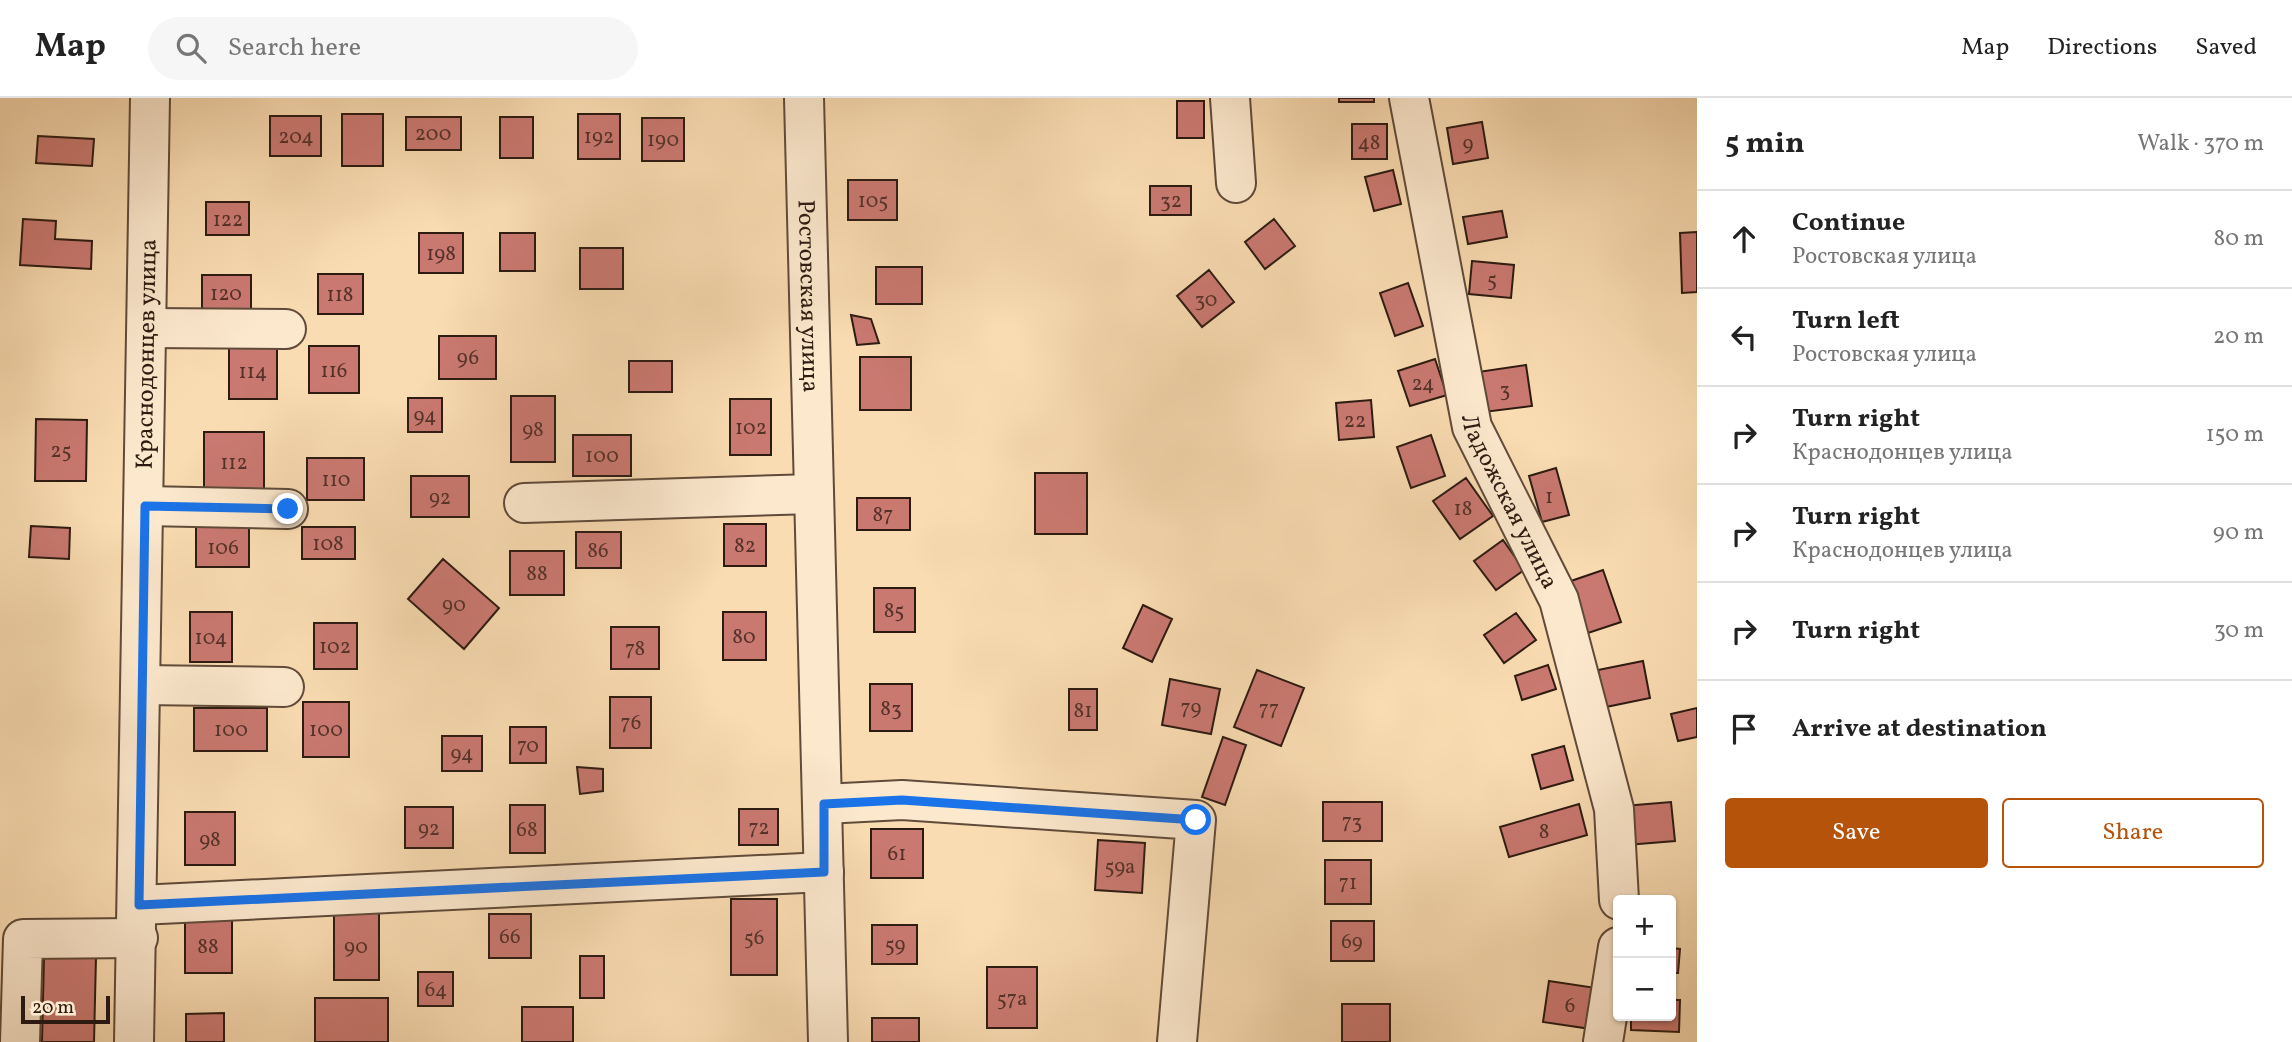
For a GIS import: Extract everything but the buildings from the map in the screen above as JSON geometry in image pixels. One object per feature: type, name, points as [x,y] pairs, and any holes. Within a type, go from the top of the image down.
[{"type":"street","name":"Краснодонцев улица","points":[[134,1042],[150,98]]},
{"type":"street","name":"Ростовская улица","points":[[804,98],[828,1042]]},
{"type":"street","points":[[1230,98],[1237,183]]},
{"type":"street","name":"Ладожская улица","points":[[1409,98],[1472,427],[1559,600],[1614,809],[1619,895]]},
{"type":"street","points":[[147,328],[286,329]]},
{"type":"street","points":[[524,503],[814,494]]},
{"type":"street","points":[[145,506],[288,509]]},
{"type":"street","points":[[142,685],[284,687]]},
{"type":"street","points":[[824,804],[902,800],[1196,820],[1177,1042]]},
{"type":"street","points":[[20,1042],[23,939],[138,922],[824,872]]},
{"type":"street","points":[[1603,1042],[1616,958]]},
{"type":"route","points":[[288,509],[145,506],[139,905],[824,872],[824,804],[902,800],[1196,820]]}]
